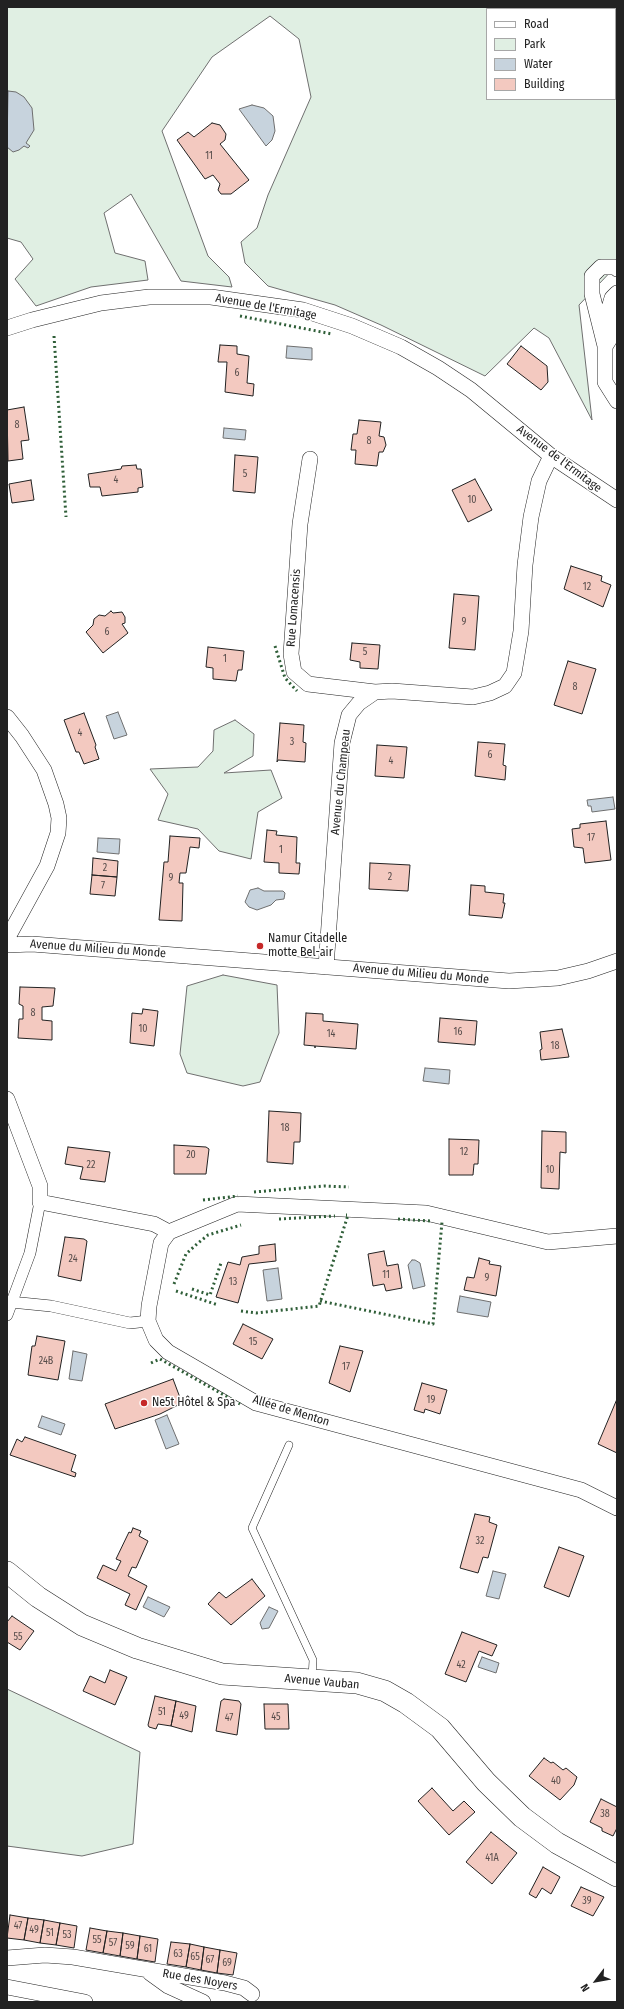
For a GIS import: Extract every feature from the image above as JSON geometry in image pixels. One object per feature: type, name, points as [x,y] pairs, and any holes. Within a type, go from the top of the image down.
[{"type":"main road","name":"Avenue Vauban","points":[[7,1572],[38,1596],[82,1625],[137,1648],[222,1674],[356,1683],[385,1691],[406,1703],[440,1728],[486,1782],[522,1817],[557,1843],[617,1876]]},
{"type":"street","points":[[617,269],[615,267],[601,267],[592,276],[592,294],[605,346],[605,382],[617,401]]},
{"type":"street","points":[[605,346],[611,338],[609,308],[612,298],[617,293]]},
{"type":"street","name":"Avenue de l'Ermitage","points":[[7,328],[32,320],[101,303],[149,297],[211,297],[303,310],[352,326],[401,347],[438,368],[471,390],[551,456],[617,500]]},
{"type":"street","points":[[375,692],[392,691],[472,697],[490,693],[505,686],[514,673],[521,631],[525,565],[531,517],[539,481],[551,456]]},
{"type":"street","name":"Rue Lomacensis","points":[[310,459],[299,531],[291,654],[294,672],[308,684],[375,692]]},
{"type":"street","name":"Avenue du Champeau","points":[[326,967],[342,744],[349,715],[359,703],[375,692]]},
{"type":"street","points":[[7,717],[22,736],[44,770],[56,804],[59,818],[58,833],[47,866],[7,939]]},
{"type":"street","name":"Avenue du Milieu du Monde","points":[[7,945],[32,944],[476,979],[528,981],[573,975],[617,961]]},
{"type":"street","points":[[7,1099],[40,1186],[40,1202],[30,1254],[7,1315]]},
{"type":"street","points":[[40,1202],[154,1224],[169,1232],[237,1204],[426,1213],[548,1242],[617,1236]]},
{"type":"street","name":"Allée de Menton","points":[[169,1232],[161,1244],[149,1306],[148,1320],[156,1340],[168,1352],[256,1403],[581,1490],[617,1508]]},
{"type":"street","points":[[12,1302],[51,1306],[130,1323],[148,1320]]},
{"type":"street","name":"Rue des Noyers","points":[[7,1947],[45,1955],[73,1957],[225,1982],[244,1988],[252,1994]]},
{"type":"street","name":"Rue des Noyers","points":[[7,1958],[45,1955]]},
{"type":"street","name":"Rue des Noyers","points":[[146,1970],[168,1986],[203,2002]]},
{"type":"street","points":[[7,1987],[85,2002]]},
{"type":"lane","points":[[289,1445],[252,1528],[313,1660],[312,1680]]},
{"type":"green space","points":[[7,7],[617,7],[617,265],[579,305],[592,420],[549,338],[534,328],[485,376],[381,325],[335,305],[268,286],[245,263],[241,242],[257,228],[268,195],[311,97],[299,39],[270,16],[212,57],[162,131],[208,256],[229,277],[232,287],[181,281],[131,194],[104,213],[115,253],[145,261],[148,280],[91,287],[36,306],[15,279],[33,259],[21,242],[7,238]]},
{"type":"green space","points":[[235,720],[254,734],[253,756],[224,773],[271,770],[282,798],[258,812],[251,859],[219,851],[198,829],[158,820],[168,794],[150,769],[198,767],[213,751],[214,730]]},
{"type":"green space","points":[[223,975],[277,985],[279,1033],[260,1082],[243,1086],[187,1073],[180,1054],[187,986]]},
{"type":"green space","points":[[7,1689],[140,1752],[133,1844],[82,1856],[7,1846]]},
{"type":"water","points":[[8,91],[16,92],[24,97],[32,108],[34,130],[26,143],[30,146],[28,148],[24,146],[13,152],[7,147]]},
{"type":"water","points":[[252,105],[264,108],[273,116],[275,131],[272,140],[266,146],[239,109]]},
{"type":"water","points":[[287,346],[312,348],[312,360],[286,358]]},
{"type":"water","points":[[224,428],[246,430],[245,440],[223,438]]},
{"type":"water","points":[[118,712],[127,735],[114,739],[106,716]]},
{"type":"water","points":[[613,797],[615,809],[592,812],[591,806],[588,806],[587,800]]},
{"type":"water","points":[[98,838],[120,839],[119,854],[97,852]]},
{"type":"water","points":[[258,888],[264,891],[283,891],[285,893],[284,899],[276,900],[271,905],[257,910],[249,907],[245,902],[250,890]]},
{"type":"water","points":[[425,1068],[450,1070],[449,1084],[423,1081]]},
{"type":"water","points":[[412,1260],[420,1263],[425,1286],[413,1289],[408,1265]]},
{"type":"water","points":[[278,1268],[282,1299],[267,1301],[263,1270]]},
{"type":"water","points":[[460,1296],[491,1302],[488,1317],[457,1312]]},
{"type":"water","points":[[73,1351],[87,1354],[82,1381],[69,1379]]},
{"type":"water","points":[[167,1415],[179,1444],[166,1449],[155,1420]]},
{"type":"water","points":[[42,1416],[65,1424],[61,1435],[38,1427]]},
{"type":"water","points":[[493,1571],[506,1574],[499,1599],[486,1596]]},
{"type":"water","points":[[148,1597],[170,1607],[164,1617],[143,1607]]},
{"type":"water","points":[[269,1607],[278,1611],[269,1628],[262,1629],[260,1623]]},
{"type":"water","points":[[482,1657],[499,1663],[496,1673],[478,1667]]},
{"type":"building","points":[[212,123],[220,125],[226,134],[225,140],[220,144],[249,180],[231,194],[221,194],[218,190],[220,184],[213,175],[205,179],[177,140],[188,132],[194,137]]},
{"type":"building","points":[[220,345],[237,346],[237,354],[249,356],[247,383],[254,384],[253,396],[225,392],[227,362],[218,362]]},
{"type":"building","points":[[521,346],[547,366],[548,382],[541,390],[507,364]]},
{"type":"building","points":[[24,407],[29,440],[21,441],[23,459],[8,461],[7,410]]},
{"type":"building","points":[[359,420],[381,422],[379,436],[384,437],[386,445],[383,452],[379,452],[377,466],[355,464],[356,450],[351,450],[353,434],[357,434]]},
{"type":"building","points":[[235,455],[258,457],[255,493],[233,491]]},
{"type":"building","points":[[136,465],[137,469],[141,469],[143,487],[138,488],[138,492],[102,496],[100,487],[90,487],[88,474],[121,469],[122,466]]},
{"type":"building","points":[[475,479],[492,510],[468,522],[452,490]]},
{"type":"building","points":[[31,480],[34,500],[12,503],[9,484]]},
{"type":"building","points":[[571,566],[602,576],[601,581],[611,585],[603,607],[564,589]]},
{"type":"building","points":[[454,594],[479,596],[475,650],[449,648]]},
{"type":"building","points":[[111,611],[113,613],[122,612],[125,617],[125,623],[122,624],[128,633],[103,653],[86,632],[93,625],[94,619],[99,615],[105,616]]},
{"type":"building","points":[[352,643],[380,645],[378,669],[360,668],[360,662],[350,660]]},
{"type":"building","points":[[208,647],[244,651],[242,670],[238,670],[236,681],[213,679],[213,668],[206,667]]},
{"type":"building","points":[[568,661],[596,669],[582,714],[554,705]]},
{"type":"building","points":[[84,713],[96,745],[95,747],[99,759],[84,764],[79,752],[76,752],[64,720]]},
{"type":"building","points":[[280,723],[304,725],[303,742],[306,743],[305,762],[278,760],[277,762]]},
{"type":"building","points":[[478,742],[505,744],[503,765],[506,766],[505,780],[475,776]]},
{"type":"building","points":[[377,745],[407,747],[404,778],[375,776]]},
{"type":"building","points":[[606,821],[611,860],[585,863],[583,848],[574,847],[572,829],[580,828],[580,824]]},
{"type":"building","points":[[267,830],[277,831],[276,835],[297,837],[296,863],[300,863],[299,874],[279,873],[279,863],[264,862]]},
{"type":"building","points":[[170,836],[200,838],[199,848],[190,847],[186,873],[180,873],[179,883],[183,883],[182,921],[159,920],[164,862],[168,862]]},
{"type":"building","points":[[93,858],[118,861],[117,877],[92,875]]},
{"type":"building","points":[[370,863],[410,865],[408,891],[369,889]]},
{"type":"building","points":[[92,875],[117,877],[115,896],[90,894]]},
{"type":"building","points":[[471,885],[485,886],[485,892],[504,894],[503,903],[505,903],[502,918],[469,915]]},
{"type":"building","points":[[20,987],[55,988],[53,1006],[42,1007],[42,1020],[52,1021],[52,1040],[18,1038],[19,1019],[23,1019],[23,1006],[19,1004]]},
{"type":"building","points":[[143,1009],[158,1011],[154,1046],[130,1043],[132,1013],[142,1014]]},
{"type":"building","points":[[306,1013],[323,1014],[323,1021],[358,1024],[356,1049],[304,1045]]},
{"type":"building","points":[[440,1018],[477,1021],[475,1045],[438,1042]]},
{"type":"building","points":[[562,1029],[569,1057],[541,1060],[540,1050],[542,1049],[540,1032]]},
{"type":"building","points":[[269,1111],[301,1113],[300,1142],[294,1142],[293,1164],[267,1162]]},
{"type":"building","points":[[542,1131],[566,1132],[566,1153],[560,1152],[559,1189],[541,1188]]},
{"type":"building","points":[[449,1139],[479,1140],[478,1164],[474,1164],[473,1175],[449,1175]]},
{"type":"building","points":[[174,1145],[206,1147],[209,1149],[206,1174],[174,1174]]},
{"type":"building","points":[[68,1147],[110,1152],[105,1182],[80,1179],[83,1167],[65,1164]]},
{"type":"building","points":[[65,1237],[84,1239],[87,1241],[81,1281],[58,1276]]},
{"type":"building","points":[[275,1244],[276,1261],[249,1264],[238,1303],[216,1297],[228,1262],[240,1265],[242,1257],[259,1254],[259,1246]]},
{"type":"building","points":[[384,1251],[387,1266],[398,1264],[402,1288],[386,1291],[384,1284],[373,1286],[368,1254]]},
{"type":"building","points":[[479,1258],[490,1261],[489,1264],[501,1266],[496,1296],[464,1290],[467,1277],[474,1278]]},
{"type":"building","points":[[243,1324],[273,1339],[262,1359],[233,1344]]},
{"type":"building","points":[[37,1336],[65,1341],[58,1380],[28,1375],[32,1346],[35,1346]]},
{"type":"building","points":[[340,1346],[363,1351],[350,1392],[329,1383]]},
{"type":"building","name":"Ne5t Hôtel & Spa","points":[[173,1379],[182,1403],[160,1414],[115,1429],[105,1404]]},
{"type":"building","points":[[422,1383],[447,1390],[440,1414],[425,1409],[424,1413],[414,1410]]},
{"type":"building","points":[[617,1399],[617,1453],[598,1444]]},
{"type":"building","points":[[25,1437],[76,1455],[71,1471],[76,1473],[75,1477],[10,1455],[17,1439],[22,1442]]},
{"type":"building","points":[[475,1514],[490,1517],[489,1522],[497,1525],[488,1558],[483,1557],[478,1573],[460,1568]]},
{"type":"building","points":[[133,1528],[141,1531],[139,1536],[148,1541],[136,1568],[132,1567],[128,1576],[147,1586],[136,1610],[125,1605],[130,1594],[97,1578],[103,1565],[116,1571],[121,1561],[116,1559],[129,1532],[131,1533]]},
{"type":"building","points":[[559,1547],[584,1556],[569,1597],[544,1587]]},
{"type":"building","points":[[252,1579],[265,1596],[231,1625],[208,1604],[219,1592],[226,1598]]},
{"type":"building","points":[[12,1616],[34,1631],[20,1650],[7,1642],[7,1622]]},
{"type":"building","points":[[462,1632],[497,1645],[492,1656],[479,1651],[466,1682],[445,1674]]},
{"type":"building","points":[[110,1670],[127,1677],[115,1705],[83,1691],[90,1676],[105,1683]]},
{"type":"building","points":[[155,1696],[176,1701],[171,1726],[158,1724],[156,1729],[149,1727],[148,1725]]},
{"type":"building","points":[[224,1699],[239,1701],[241,1704],[237,1735],[216,1731],[221,1701]]},
{"type":"building","points":[[176,1701],[196,1706],[192,1732],[171,1726]]},
{"type":"building","points":[[264,1704],[288,1704],[289,1729],[265,1729]]},
{"type":"building","points":[[544,1758],[551,1763],[553,1762],[563,1770],[566,1768],[577,1777],[574,1785],[560,1800],[529,1776]]},
{"type":"building","points":[[432,1788],[453,1811],[464,1801],[475,1812],[449,1835],[418,1801]]},
{"type":"building","points":[[601,1799],[617,1807],[617,1828],[613,1836],[602,1831],[602,1828],[590,1822]]},
{"type":"building","points":[[491,1832],[517,1853],[492,1884],[466,1862]]},
{"type":"building","points":[[543,1867],[560,1877],[551,1894],[542,1888],[536,1898],[529,1894]]},
{"type":"building","points":[[581,1887],[604,1897],[593,1916],[571,1906]]},
{"type":"building","points":[[10,1915],[28,1918],[24,1940],[7,1938]]},
{"type":"building","points":[[28,1918],[44,1920],[40,1943],[24,1940]]},
{"type":"building","points":[[44,1920],[60,1923],[56,1945],[40,1943]]},
{"type":"building","points":[[60,1923],[77,1926],[74,1948],[56,1945]]},
{"type":"building","points":[[90,1928],[107,1931],[103,1953],[86,1950]]},
{"type":"building","points":[[107,1931],[123,1933],[120,1956],[103,1953]]},
{"type":"building","points":[[123,1933],[140,1936],[137,1959],[120,1956]]},
{"type":"building","points":[[140,1936],[158,1939],[155,1962],[137,1959]]},
{"type":"building","points":[[171,1942],[190,1944],[186,1967],[167,1964]]},
{"type":"building","points":[[190,1944],[204,1947],[201,1970],[186,1967]]},
{"type":"building","points":[[204,1947],[220,1950],[217,1973],[201,1970]]},
{"type":"building","points":[[220,1950],[237,1953],[233,1975],[217,1973]]},
{"type":"hedge","points":[[240,316],[332,334]]},
{"type":"hedge","points":[[54,336],[66,517]]},
{"type":"hedge","points":[[275,646],[285,678],[297,691]]},
{"type":"hedge","points":[[254,1192],[324,1186],[349,1187]]},
{"type":"hedge","points":[[203,1200],[238,1196]]},
{"type":"hedge","points":[[241,1311],[256,1313],[319,1306],[348,1215],[346,1215]]},
{"type":"hedge","points":[[279,1219],[335,1216]]},
{"type":"hedge","points":[[398,1219],[430,1221]]},
{"type":"hedge","points":[[320,1301],[433,1324],[442,1222]]},
{"type":"hedge","points":[[174,1284],[186,1254],[197,1244],[208,1235],[241,1225]]},
{"type":"hedge","points":[[192,1289],[210,1295],[221,1263]]},
{"type":"hedge","points":[[176,1291],[218,1305]]},
{"type":"hedge","points":[[151,1363],[160,1359],[240,1404]]},
{"type":"place","name":"Namur Citadelle motte Bel-air","points":[[260,946]]},
{"type":"place","name":"Ne5t Hôtel & Spa","points":[[144,1403]]}]
